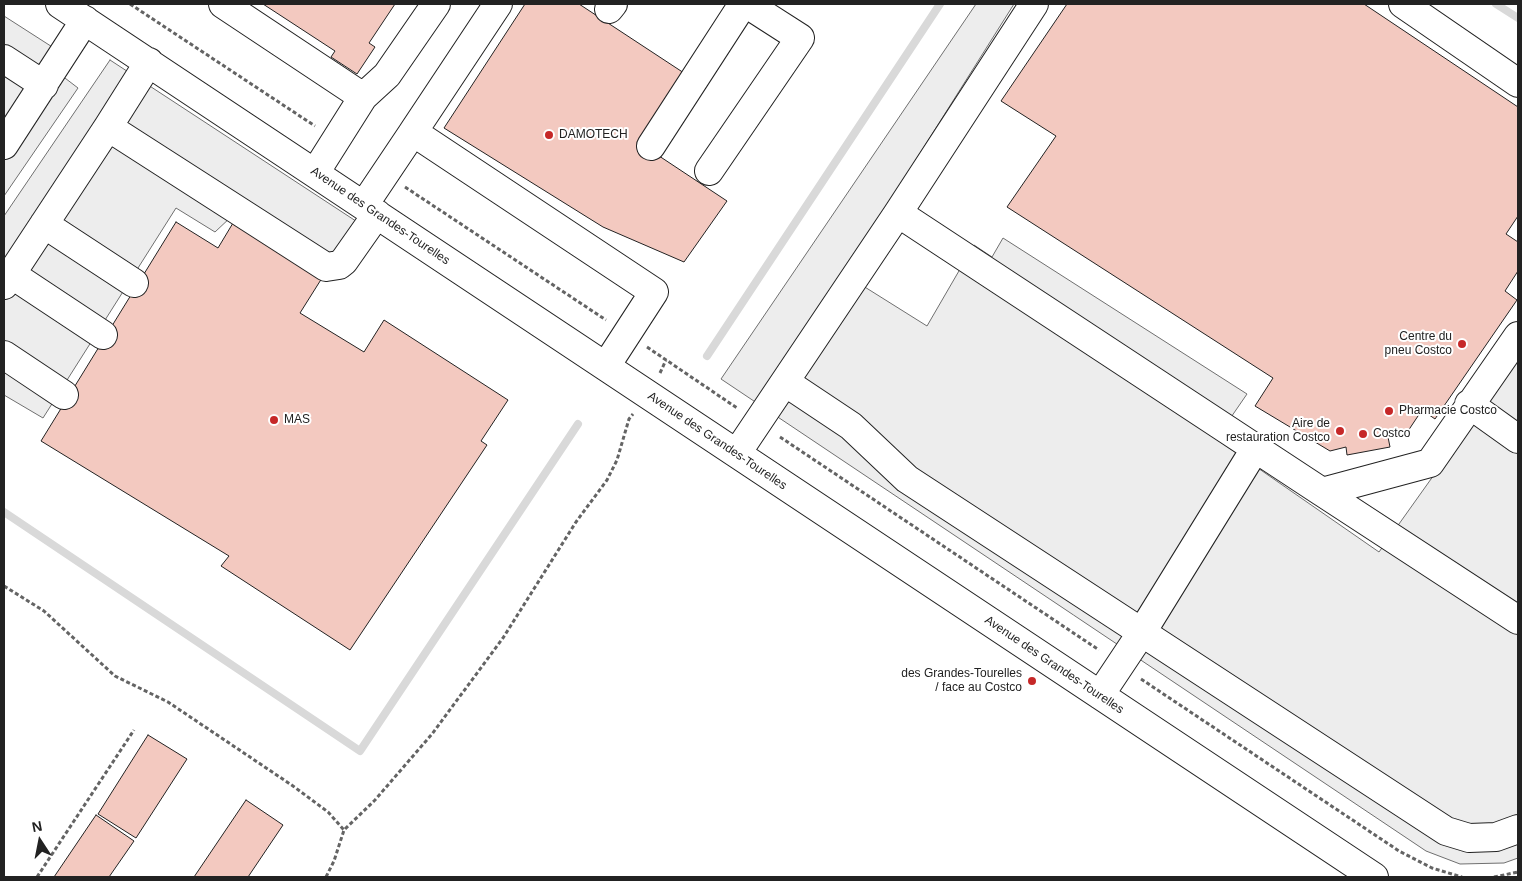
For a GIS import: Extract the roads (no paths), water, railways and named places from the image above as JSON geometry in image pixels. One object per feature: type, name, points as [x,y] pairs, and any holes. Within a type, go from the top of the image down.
[{"type":"street","name":"Avenue des Grandes-Tourelles","points":[[60,4],[1374,877]]},
{"type":"street","points":[[222,4],[363,97]]},
{"type":"street","points":[[315,172],[363,97],[387,75],[436,4]]},
{"type":"street","points":[[108,127],[326,267],[338,265],[344,261],[413,132],[498,4]]},
{"type":"street","points":[[651,146],[743,4]]},
{"type":"street","points":[[709,171],[800,38],[747,4]]},
{"type":"street","points":[[737,453],[898,213],[1034,4]]},
{"type":"street","points":[[1403,4],[1518,83]]},
{"type":"street","points":[[4,145],[85,20]]},
{"type":"street","points":[[4,59],[44,85]]},
{"type":"street","points":[[103,335],[7,280],[149,62]]},
{"type":"street","points":[[413,132],[654,292],[606,366]]},
{"type":"street","points":[[898,213],[1518,620]]},
{"type":"street","points":[[44,224],[134,283]]},
{"type":"street","points":[[1322,492],[1430,463],[1469,404],[1518,336]]},
{"type":"street","points":[[4,355],[64,395]]},
{"type":"street","points":[[785,382],[850,426],[907,479],[1446,831],[1469,838],[1496,837],[1518,829]]},
{"type":"street","points":[[1469,404],[1518,439]]},
{"type":"street","points":[[1100,695],[1142,632],[1255,449]]},
{"type":"waterway","points":[[707,356],[940,4]]},
{"type":"waterway","points":[[1496,4],[1518,18]]},
{"type":"waterway","points":[[4,512],[360,751],[578,424]]},
{"type":"place","name":"DAMOTECH","points":[[549,135]]},
{"type":"place","name":"Centre du pneu Costco","points":[[1462,344]]},
{"type":"place","name":"Pharmacie Costco","points":[[1389,411]]},
{"type":"place","name":"MAS","points":[[274,420]]},
{"type":"place","name":"Aire de restauration Costco","points":[[1340,431]]},
{"type":"place","name":"Costco","points":[[1363,434]]},
{"type":"place","name":"des Grandes-Tourelles / face au Costco","points":[[1032,681]]}]
